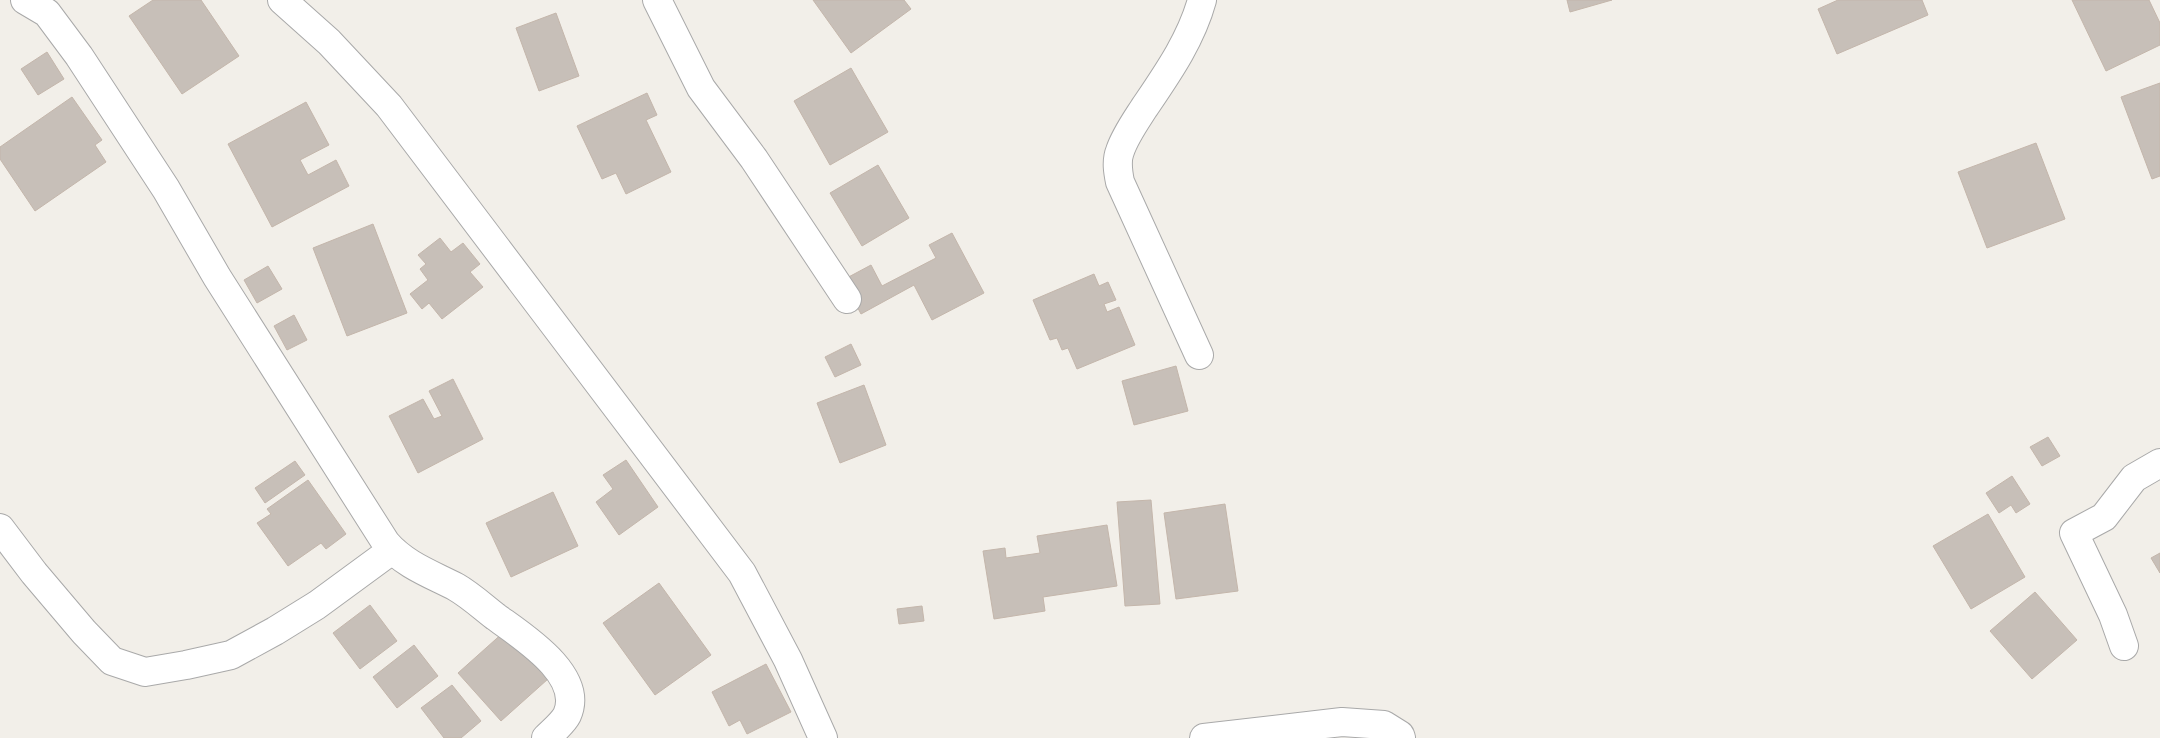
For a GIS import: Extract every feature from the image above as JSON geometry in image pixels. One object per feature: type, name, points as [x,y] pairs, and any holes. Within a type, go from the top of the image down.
[{"type":"street","points":[[25,0],[47,13],[79,56],[166,189],[222,286],[392,550],[427,574],[457,588],[545,653],[562,676],[570,703],[566,716],[546,738]]},
{"type":"street","points":[[282,0],[329,42],[389,106],[736,566],[788,660],[824,738]]},
{"type":"street","points":[[657,0],[702,88],[754,159],[847,300]]},
{"type":"street","points":[[1199,355],[1120,182],[1117,168],[1119,153],[1125,138],[1179,54],[1192,30],[1202,0]]},
{"type":"street","points":[[2124,646],[2113,615],[2074,533],[2104,517],[2134,478],[2160,463]]},
{"type":"street","points":[[0,528],[34,573],[84,632],[112,661],[145,672],[231,655],[275,631],[317,604],[392,550]]},
{"type":"street","points":[[1204,738],[1342,722],[1384,725],[1400,735],[1401,738]]},
{"type":"building","points":[[153,0],[201,0],[239,56],[182,94],[129,16]]},
{"type":"building","points":[[813,0],[904,0],[911,9],[851,53]]},
{"type":"building","points":[[1567,0],[1612,0],[1570,12]]},
{"type":"building","points":[[1838,0],[1922,0],[1928,15],[1837,54],[1818,9]]},
{"type":"building","points":[[2072,0],[2149,0],[2160,23],[2160,45],[2106,71]]},
{"type":"building","points":[[556,13],[579,76],[539,91],[516,28]]},
{"type":"building","points":[[47,52],[64,79],[38,95],[21,69]]},
{"type":"building","points":[[851,68],[888,132],[830,165],[794,101]]},
{"type":"building","points":[[2160,83],[2160,176],[2152,179],[2121,97]]},
{"type":"building","points":[[647,93],[657,115],[646,120],[671,172],[626,194],[616,173],[602,179],[577,126]]},
{"type":"building","points":[[72,97],[102,140],[95,145],[106,162],[35,211],[0,159],[0,147]]},
{"type":"building","points":[[306,102],[329,145],[300,160],[308,175],[336,160],[349,186],[272,227],[228,144]]},
{"type":"building","points":[[2036,143],[2065,219],[1987,248],[1958,172]]},
{"type":"building","points":[[878,165],[909,218],[862,246],[830,193]]},
{"type":"building","points":[[373,224],[407,313],[347,336],[313,248]]},
{"type":"building","points":[[952,233],[984,293],[932,320],[914,285],[861,314],[843,280],[871,265],[882,286],[936,258],[929,245]]},
{"type":"building","points":[[440,238],[451,252],[463,243],[480,264],[470,272],[483,287],[442,319],[429,303],[422,309],[410,294],[428,280],[420,269],[426,264],[418,255]]},
{"type":"building","points":[[268,266],[282,289],[257,303],[244,280]]},
{"type":"building","points":[[1094,274],[1099,286],[1108,282],[1116,300],[1104,304],[1107,312],[1119,307],[1135,345],[1077,369],[1068,348],[1062,350],[1057,338],[1050,340],[1033,300]]},
{"type":"building","points":[[294,315],[307,340],[287,350],[274,326]]},
{"type":"building","points":[[851,344],[861,365],[835,377],[825,357]]},
{"type":"building","points":[[1176,366],[1188,411],[1134,425],[1122,381]]},
{"type":"building","points":[[453,379],[483,439],[418,473],[389,416],[423,399],[434,419],[442,416],[429,391]]},
{"type":"building","points":[[864,385],[886,445],[840,463],[817,403]]},
{"type":"building","points":[[2048,437],[2060,456],[2042,466],[2030,447]]},
{"type":"building","points":[[626,460],[658,507],[619,535],[596,502],[613,489],[603,475]]},
{"type":"building","points":[[295,461],[305,475],[265,503],[255,488]]},
{"type":"building","points":[[2012,476],[2030,504],[2016,513],[2011,505],[1999,513],[1986,493]]},
{"type":"building","points":[[308,480],[346,534],[326,549],[321,543],[288,566],[257,523],[271,514],[267,509]]},
{"type":"building","points":[[553,492],[578,546],[511,577],[486,523]]},
{"type":"building","points":[[1151,500],[1160,604],[1125,606],[1117,502]]},
{"type":"building","points":[[1225,504],[1238,591],[1176,599],[1164,513]]},
{"type":"building","points":[[1988,514],[2025,577],[1971,609],[1933,546]]},
{"type":"building","points":[[1107,525],[1117,586],[1043,597],[1045,611],[994,619],[983,551],[1005,548],[1006,558],[1040,553],[1037,536]]},
{"type":"building","points":[[2160,553],[2160,573],[2151,558]]},
{"type":"building","points":[[659,583],[711,655],[655,695],[603,623]]},
{"type":"building","points":[[2035,592],[2077,640],[2032,679],[1990,631]]},
{"type":"building","points":[[370,605],[397,641],[360,669],[333,633]]},
{"type":"building","points":[[922,606],[924,621],[899,624],[897,609]]},
{"type":"building","points":[[505,631],[548,679],[501,721],[458,673]]},
{"type":"building","points":[[414,645],[438,676],[397,708],[373,677]]},
{"type":"building","points":[[766,664],[791,712],[747,734],[740,720],[729,726],[712,692]]},
{"type":"building","points":[[452,685],[481,721],[461,738],[444,738],[421,708]]}]
